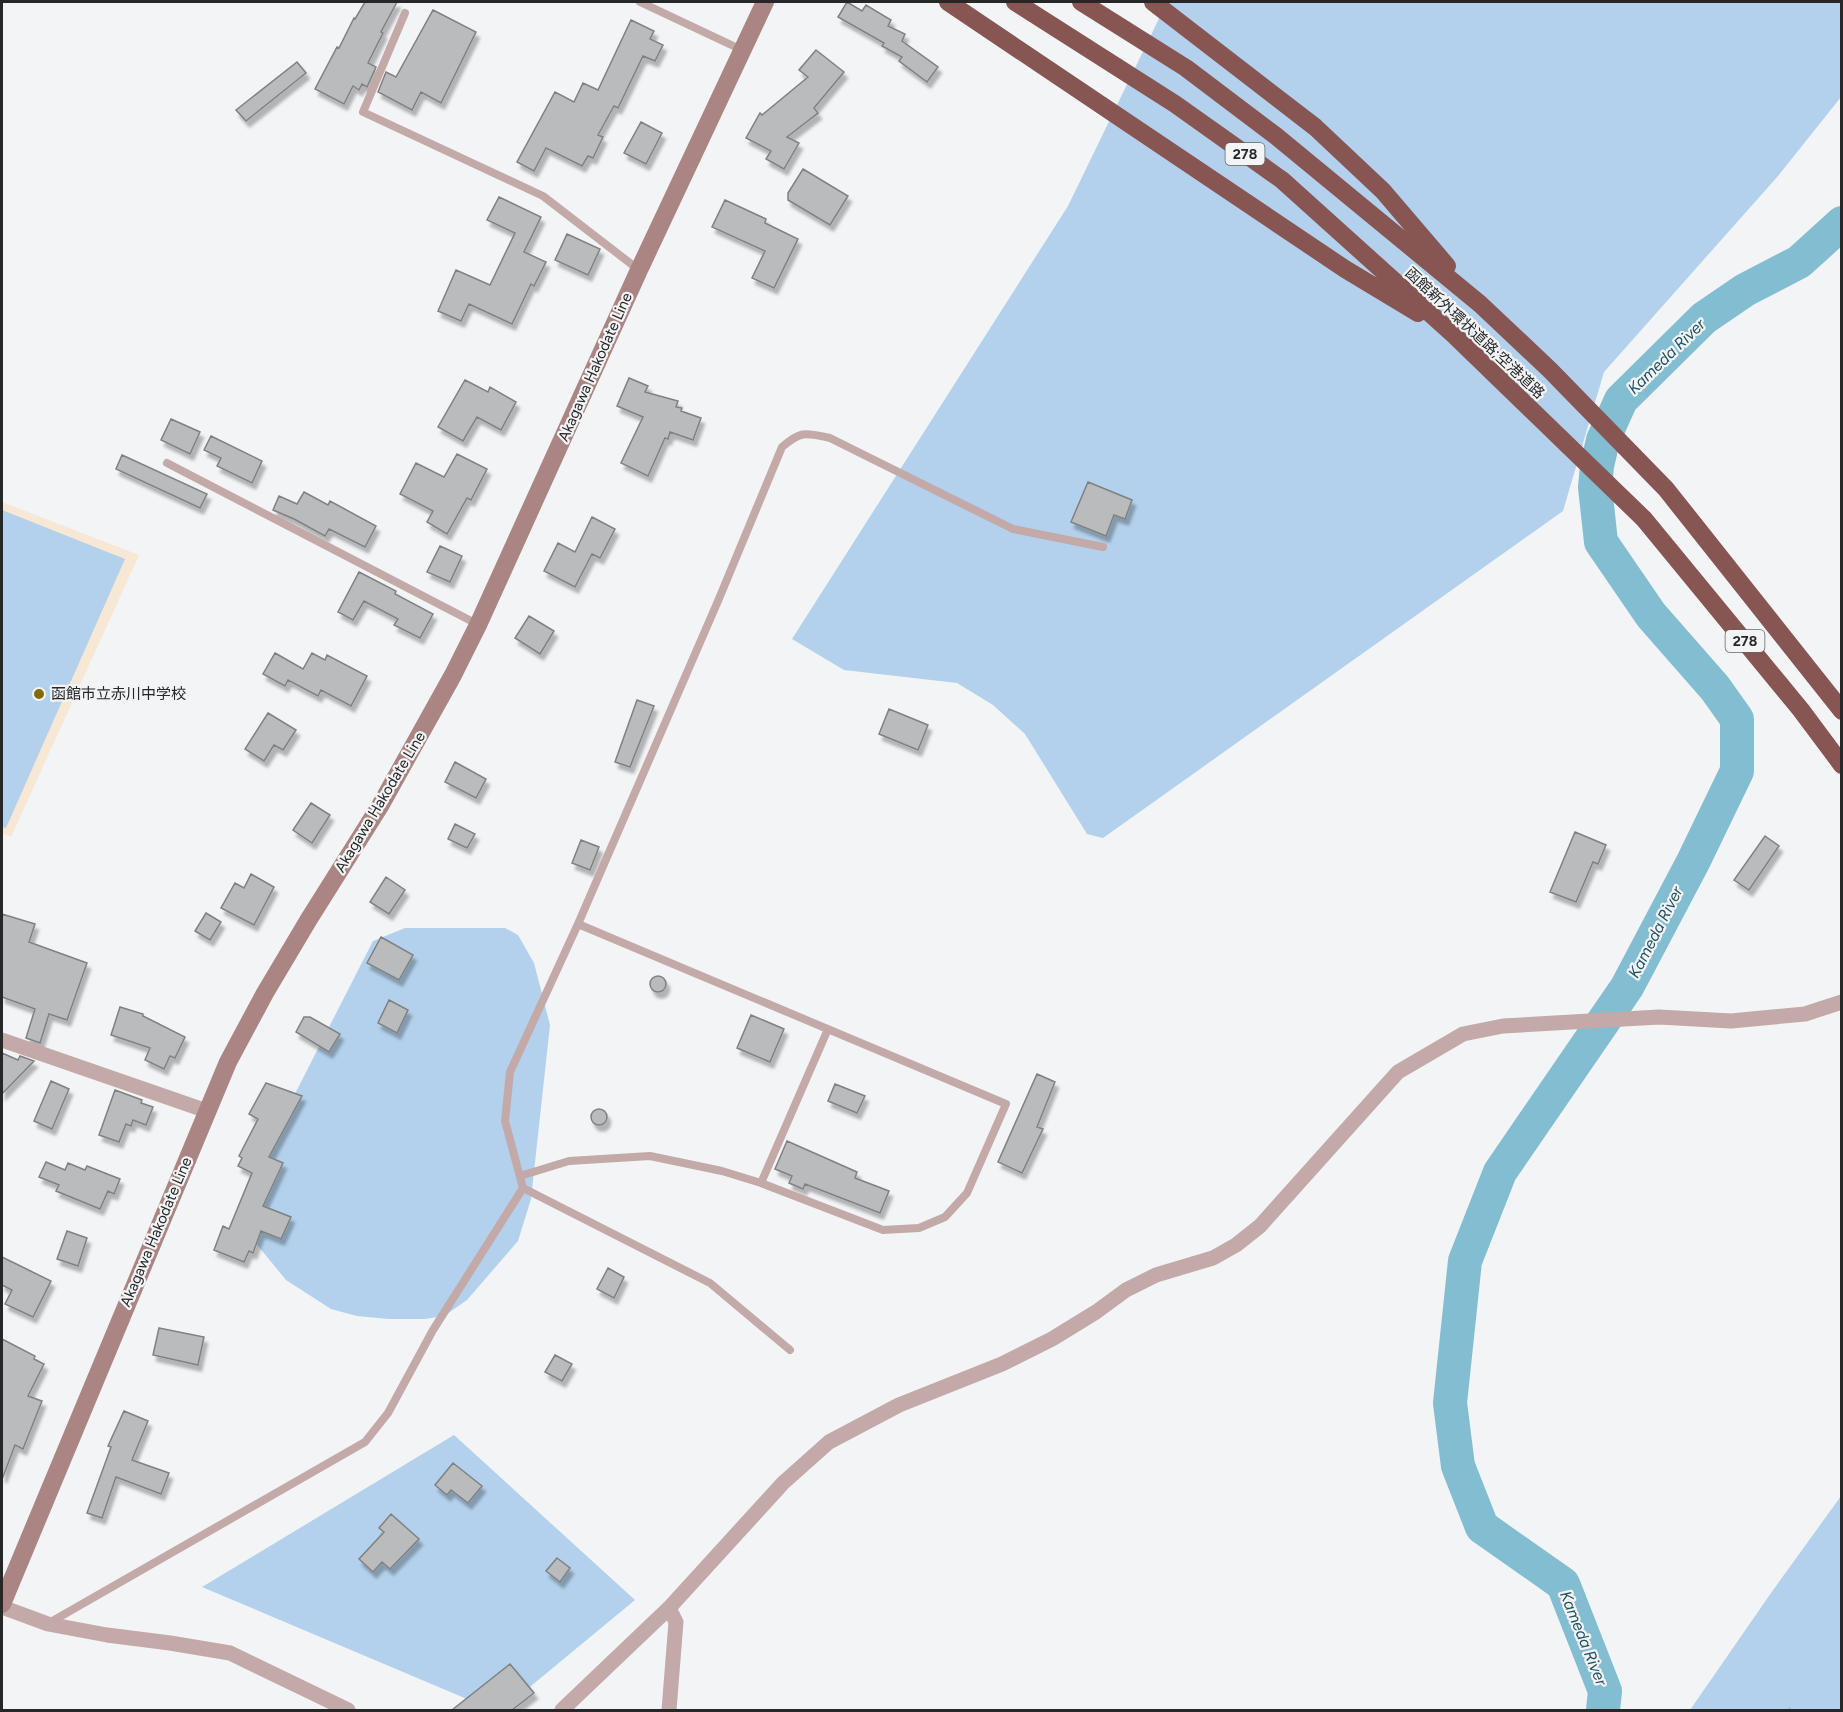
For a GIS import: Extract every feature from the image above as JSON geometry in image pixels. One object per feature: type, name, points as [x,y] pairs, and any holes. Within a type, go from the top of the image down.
[{"type":"highway","points":[[948,2],[1345,269],[1453,334]]},
{"type":"highway","name":"函館新外環状道路;空港道路","points":[[1015,2],[1175,104],[1282,180],[1453,334],[1644,519],[1801,710],[1842,765]]},
{"type":"highway","name":"函館新外環状道路;空港道路","points":[[1081,2],[1186,68],[1276,136],[1480,304],[1550,370],[1666,489],[1842,711]]},
{"type":"highway","points":[[1153,2],[1315,127],[1383,192],[1480,304]]},
{"type":"main road","name":"Akagawa Hakodate Line","points":[[2,1606],[228,1062],[309,918],[380,806],[453,675],[765,2]]},
{"type":"street","points":[[562,1710],[669,1608],[783,1483],[829,1442],[899,1405],[1002,1364],[1052,1339],[1126,1290],[1156,1275],[1214,1258],[1236,1245],[1260,1226],[1398,1072],[1463,1034],[1503,1026],[1659,1017],[1731,1021],[1805,1014],[1842,1002]]},
{"type":"street","points":[[2,1041],[207,1111]]},
{"type":"street","points":[[2,1606],[48,1624],[230,1653],[348,1710]]},
{"type":"street","points":[[669,1608],[676,1622],[669,1710]]},
{"type":"lane","points":[[640,2],[742,50]]},
{"type":"lane","points":[[405,13],[363,112],[543,196],[639,270]]},
{"type":"lane","points":[[48,1624],[365,1442],[388,1413],[433,1330],[523,1188],[505,1121],[510,1072],[578,924],[718,602],[782,447],[795,436],[808,433],[830,438],[1013,529],[1103,547]]},
{"type":"lane","points":[[167,463],[478,625]]},
{"type":"lane","points":[[520,1176],[570,1161],[650,1156],[722,1171],[761,1183],[883,1230],[919,1228],[945,1217],[967,1192],[1006,1104],[578,924]]},
{"type":"lane","points":[[761,1183],[828,1029]]},
{"type":"lane","points":[[523,1188],[710,1283],[790,1350]]},
{"type":"shaded area","points":[[1167,2],[1841,2],[1841,97],[1778,176],[1604,372],[1563,511],[1103,838],[1087,834],[1025,734],[993,705],[957,683],[844,670],[792,639],[1068,206]]},
{"type":"shaded area","name":"函館市立赤川中学校","points":[[2,502],[139,555],[11,837],[2,833]]},
{"type":"shaded area","name":"函館市立赤川中学校","points":[[2,510],[125,559],[6,828],[2,827]]},
{"type":"shaded area","points":[[405,928],[505,928],[518,935],[534,963],[550,1025],[531,1199],[518,1241],[467,1300],[444,1316],[425,1319],[357,1316],[331,1309],[286,1280],[254,1241],[254,1174],[373,941]]},
{"type":"shaded area","points":[[454,1435],[635,1600],[502,1710],[493,1710],[202,1587]]},
{"type":"shaded area","points":[[1841,1496],[1841,1710],[1690,1710],[1771,1593]]},
{"type":"building","points":[[365,2],[397,2],[368,63],[376,67],[367,87],[362,84],[359,90],[353,86],[344,104],[315,89],[337,47],[339,48]]},
{"type":"building","points":[[847,2],[862,11],[866,5],[891,20],[888,26],[905,34],[902,41],[938,67],[927,82],[899,61],[902,57],[882,46],[884,43],[838,17]]},
{"type":"building","points":[[433,10],[476,32],[441,103],[421,92],[412,110],[378,92],[386,72],[396,77]]},
{"type":"building","points":[[631,20],[654,31],[650,39],[663,45],[655,61],[643,56],[618,108],[614,106],[598,135],[603,137],[593,158],[588,156],[582,166],[546,148],[534,171],[517,162],[555,92],[574,102],[583,83],[598,90]]},
{"type":"building","points":[[816,50],[844,72],[814,108],[818,113],[787,137],[799,143],[784,169],[766,159],[771,151],[746,138],[760,113],[762,115],[808,77],[799,70]]},
{"type":"building","points":[[297,62],[306,73],[246,121],[236,110]]},
{"type":"building","points":[[641,122],[662,133],[646,164],[624,153]]},
{"type":"building","points":[[803,169],[848,196],[830,225],[788,200],[788,193]]},
{"type":"building","points":[[499,197],[541,217],[524,252],[546,262],[534,286],[531,284],[512,324],[469,304],[461,321],[438,311],[456,270],[490,285],[515,233],[487,220]]},
{"type":"building","points":[[725,200],[766,219],[765,223],[798,239],[774,288],[752,278],[765,251],[712,227]]},
{"type":"building","points":[[567,234],[600,249],[588,275],[555,260]]},
{"type":"building","points":[[629,378],[648,386],[645,392],[678,401],[676,407],[682,408],[681,411],[701,418],[693,440],[670,432],[648,476],[621,463],[643,417],[617,406]]},
{"type":"building","points":[[465,380],[488,392],[490,387],[516,402],[501,430],[477,417],[463,441],[438,427]]},
{"type":"building","points":[[171,419],[200,432],[190,454],[161,440]]},
{"type":"building","points":[[211,436],[262,461],[252,483],[217,466],[221,458],[204,450]]},
{"type":"building","points":[[457,454],[487,469],[471,500],[467,498],[447,534],[427,522],[433,511],[400,494],[416,463],[444,477]]},
{"type":"building","points":[[122,455],[207,494],[200,508],[116,469]]},
{"type":"building","points":[[1088,482],[1132,500],[1125,519],[1114,515],[1106,536],[1071,522]]},
{"type":"building","points":[[304,492],[328,505],[330,501],[376,526],[365,547],[329,529],[325,536],[273,510],[279,496],[297,504]]},
{"type":"building","points":[[592,517],[615,529],[600,558],[592,554],[575,587],[544,571],[558,543],[575,552]]},
{"type":"building","points":[[440,546],[462,556],[450,582],[427,572]]},
{"type":"building","points":[[359,572],[433,614],[420,638],[394,625],[398,619],[364,601],[353,620],[338,612]]},
{"type":"building","points":[[529,616],[554,631],[540,654],[515,638]]},
{"type":"building","points":[[275,653],[303,669],[312,653],[325,660],[327,655],[367,676],[351,706],[321,690],[318,696],[288,680],[285,686],[263,674]]},
{"type":"building","points":[[637,700],[654,706],[630,767],[615,762]]},
{"type":"building","points":[[889,709],[928,725],[918,750],[879,734]]},
{"type":"building","points":[[268,713],[296,730],[283,750],[274,745],[264,761],[245,749]]},
{"type":"building","points":[[455,762],[486,779],[476,798],[445,782]]},
{"type":"building","points":[[311,803],[330,815],[312,843],[293,830]]},
{"type":"building","points":[[455,824],[475,834],[467,848],[448,839]]},
{"type":"building","points":[[1575,832],[1606,845],[1598,864],[1593,862],[1576,902],[1550,892]]},
{"type":"building","points":[[1765,836],[1779,846],[1749,890],[1734,880]]},
{"type":"building","points":[[581,840],[599,847],[590,870],[572,863]]},
{"type":"building","points":[[251,874],[274,887],[254,925],[221,908],[235,883],[244,888]]},
{"type":"building","points":[[386,877],[405,890],[389,914],[370,902]]},
{"type":"building","points":[[206,913],[221,922],[210,940],[195,931]]},
{"type":"building","points":[[2,914],[35,924],[29,942],[87,963],[67,1020],[49,1014],[40,1043],[26,1038],[35,1009],[2,997]]},
{"type":"building","points":[[381,937],[413,955],[399,980],[367,963]]},
{"type":"building","points":[[658,976],[664,978],[666,984],[664,990],[658,992],[652,990],[650,984],[652,978]]},
{"type":"building","points":[[389,1000],[408,1010],[397,1033],[378,1023]]},
{"type":"building","points":[[120,1007],[143,1014],[185,1037],[175,1058],[170,1056],[164,1069],[145,1060],[150,1048],[111,1035]]},
{"type":"building","points":[[751,1015],[784,1029],[770,1062],[737,1048]]},
{"type":"building","points":[[304,1017],[310,1017],[340,1034],[329,1052],[296,1032]]},
{"type":"building","points":[[2,1053],[18,1060],[20,1056],[34,1061],[2,1094]]},
{"type":"building","points":[[1037,1074],[1055,1082],[1037,1127],[1043,1129],[1022,1173],[998,1162]]},
{"type":"building","points":[[51,1081],[69,1089],[52,1129],[34,1121]]},
{"type":"building","points":[[266,1083],[302,1096],[269,1157],[283,1163],[263,1206],[291,1217],[281,1239],[261,1231],[253,1253],[249,1251],[244,1262],[214,1250],[223,1226],[229,1229],[252,1173],[238,1166],[242,1158],[239,1156],[258,1119],[249,1114]]},
{"type":"building","points":[[835,1084],[865,1096],[857,1113],[828,1101]]},
{"type":"building","points":[[115,1090],[142,1100],[141,1103],[153,1107],[146,1125],[133,1120],[131,1126],[126,1124],[119,1142],[99,1135]]},
{"type":"building","points":[[599,1109],[605,1111],[607,1117],[605,1123],[599,1125],[593,1123],[591,1117],[593,1111]]},
{"type":"building","points":[[787,1141],[857,1172],[855,1178],[889,1191],[880,1213],[805,1184],[803,1189],[789,1183],[792,1176],[775,1169]]},
{"type":"building","points":[[46,1162],[65,1170],[68,1163],[85,1170],[87,1166],[120,1179],[114,1194],[108,1191],[100,1209],[56,1191],[59,1185],[39,1177]]},
{"type":"building","points":[[67,1231],[87,1238],[78,1266],[57,1259]]},
{"type":"building","points":[[2,1257],[51,1281],[33,1317],[5,1304],[12,1290],[2,1285]]},
{"type":"building","points":[[608,1268],[624,1277],[614,1298],[597,1289]]},
{"type":"building","points":[[159,1328],[204,1337],[198,1365],[153,1355]]},
{"type":"building","points":[[2,1339],[35,1356],[34,1359],[44,1364],[28,1396],[42,1401],[23,1449],[15,1445],[3,1477],[2,1476]]},
{"type":"building","points":[[555,1355],[572,1364],[562,1381],[545,1372]]},
{"type":"building","points":[[124,1411],[148,1421],[132,1460],[169,1473],[161,1494],[116,1477],[102,1518],[87,1513],[111,1447],[108,1446]]},
{"type":"building","points":[[453,1463],[482,1486],[468,1503],[451,1490],[447,1495],[435,1485]]},
{"type":"building","points":[[391,1514],[419,1539],[390,1569],[382,1562],[373,1572],[359,1559],[384,1532],[379,1528]]},
{"type":"building","points":[[557,1558],[570,1568],[560,1582],[546,1571]]},
{"type":"building","points":[[510,1664],[534,1693],[512,1710],[452,1710]]},
{"type":"waterway","name":"Kameda River","points":[[1603,1710],[1605,1691],[1563,1584],[1482,1527],[1458,1466],[1450,1403],[1465,1261],[1500,1172],[1627,987],[1693,862],[1737,771],[1737,719],[1715,688],[1651,615],[1601,542],[1595,487],[1603,440],[1621,400],[1704,318],[1745,290],[1799,262],[1842,223]]},
{"type":"place","name":"函館市立赤川中学校","points":[[39,694]]}]
